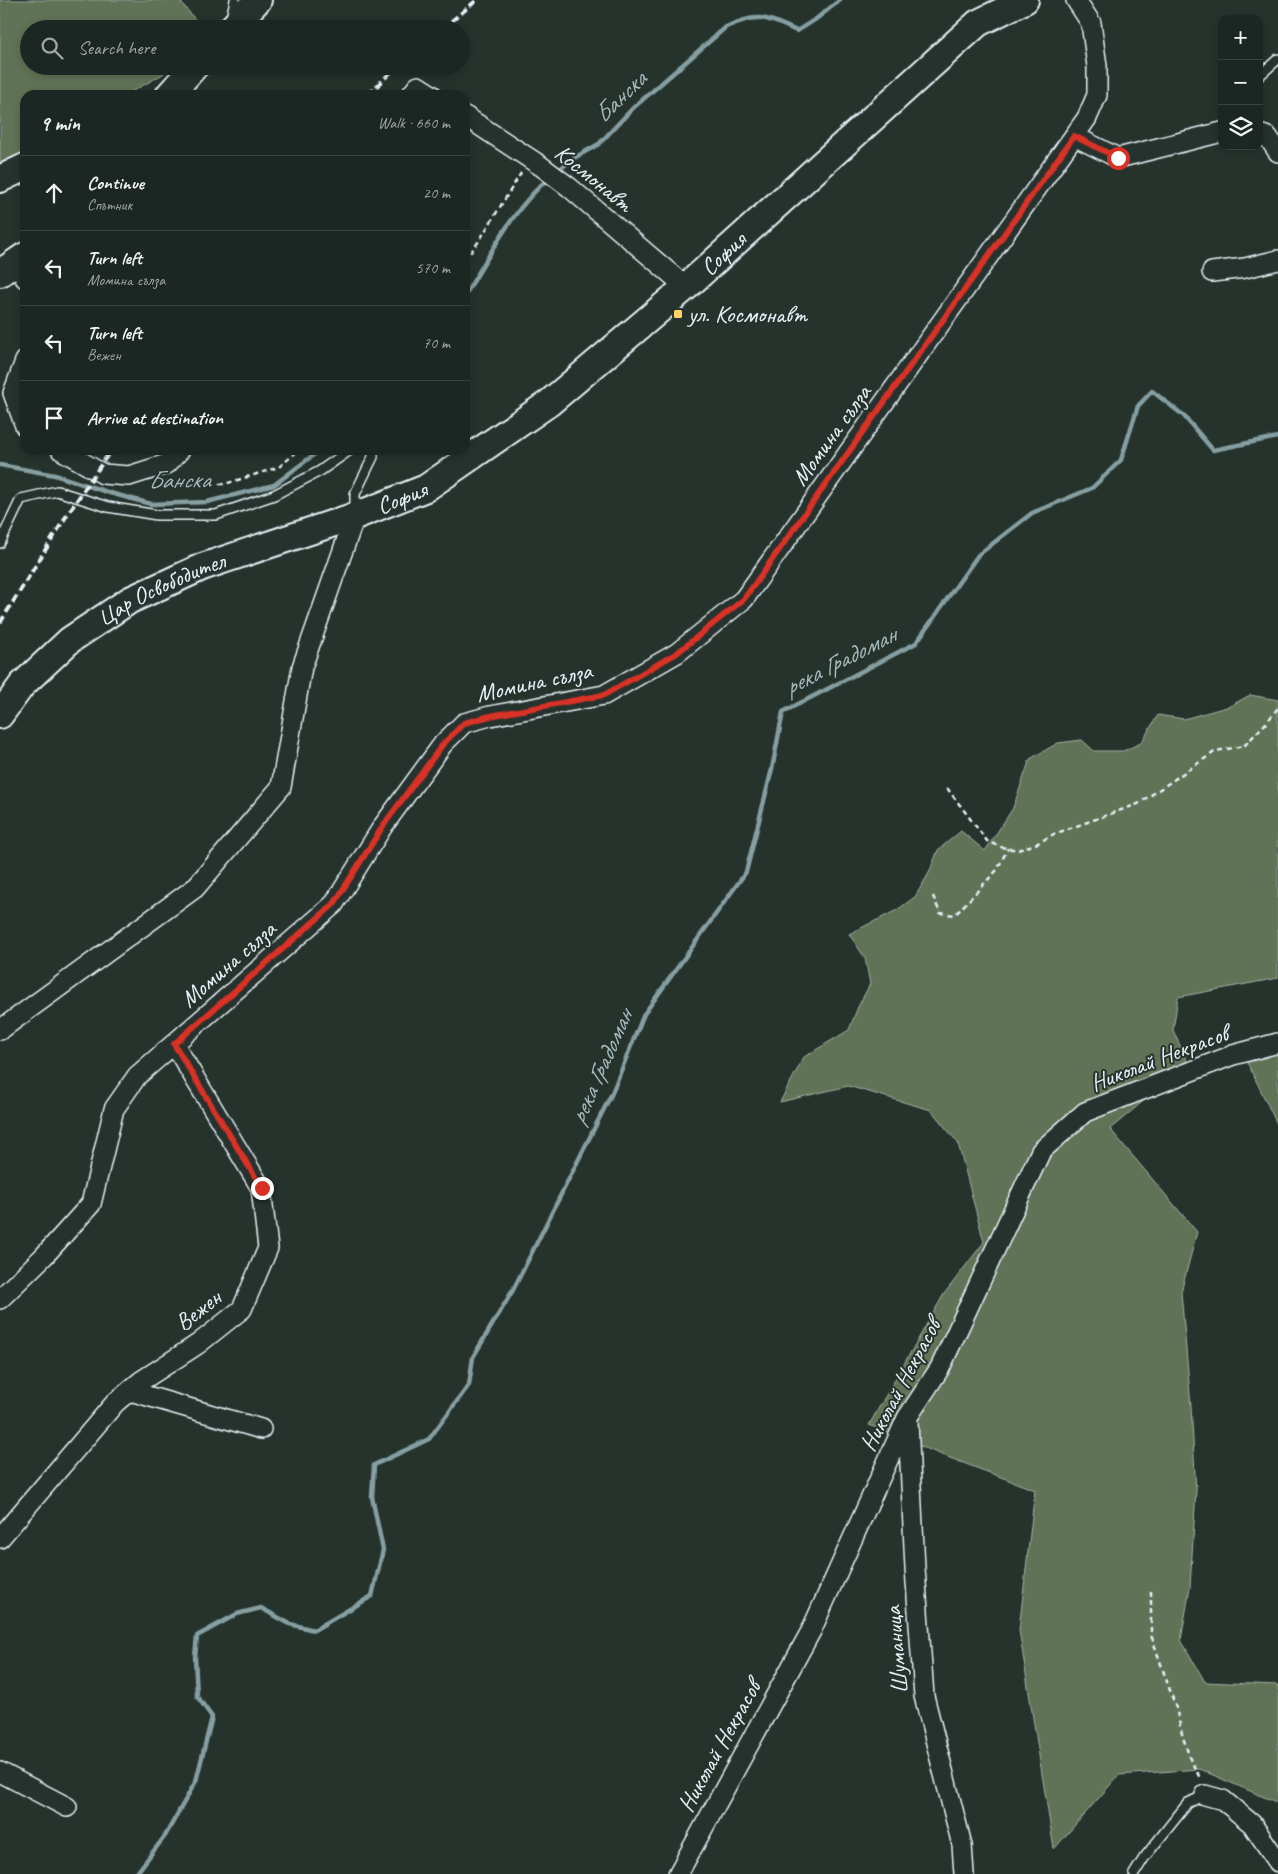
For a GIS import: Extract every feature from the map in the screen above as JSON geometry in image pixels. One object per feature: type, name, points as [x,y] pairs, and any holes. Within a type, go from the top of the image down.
[{"type":"street","points":[[239,20],[258,0]]},
{"type":"street","name":"София","points":[[355,516],[426,488],[549,403],[686,287],[978,23],[1025,0]]},
{"type":"street","name":"Момина сълза","points":[[0,1299],[44,1256],[91,1204],[114,1109],[137,1076],[334,904],[383,826],[443,744],[464,723],[490,716],[604,695],[677,653],[744,599],[1088,118],[1097,95],[1097,66],[1091,23],[1076,0]]},
{"type":"street","points":[[172,90],[186,75]]},
{"type":"street","name":"Космонавт","points":[[470,119],[569,187],[686,287]]},
{"type":"street","points":[[1074,136],[1118,158],[1218,133]]},
{"type":"street","points":[[1263,135],[1268,137],[1278,152]]},
{"type":"street","points":[[0,179],[20,169]]},
{"type":"street","points":[[1212,272],[1245,268],[1278,260]]},
{"type":"street","points":[[20,375],[13,394],[20,413]]},
{"type":"street","points":[[70,455],[103,474],[130,476],[167,464],[175,455]]},
{"type":"street","points":[[0,1030],[195,888],[281,787],[302,667],[355,516]]},
{"type":"street","name":"Цар Освободител","points":[[0,715],[22,685],[70,640],[130,600],[202,567],[355,516]]},
{"type":"street","name":"Николай Некрасов","points":[[678,1874],[811,1631],[908,1418],[940,1368],[1041,1151],[1085,1112],[1233,1055],[1278,1043]]},
{"type":"street","name":"Вежен","points":[[0,1538],[115,1404],[141,1381],[198,1344],[242,1309],[268,1248],[262,1188],[174,1044]]},
{"type":"street","points":[[130,1391],[261,1429]]},
{"type":"street","name":"Шуманица","points":[[908,1418],[914,1568],[924,1696],[962,1845],[964,1874]]},
{"type":"street","points":[[0,1772],[67,1807]]},
{"type":"street","points":[[1210,1796],[1223,1800],[1252,1824],[1278,1862]]},
{"type":"lane","points":[[231,20],[234,0]]},
{"type":"lane","points":[[1263,72],[1278,59]]},
{"type":"lane","points":[[0,543],[21,499],[57,491],[108,507],[157,515],[216,515],[274,495],[320,471],[343,455]]},
{"type":"lane","points":[[355,516],[355,494],[373,455]]},
{"type":"lane","points":[[1134,1874],[1144,1858],[1188,1803],[1210,1796]]},
{"type":"path","points":[[470,253],[535,162]]},
{"type":"path","points":[[164,483],[173,485],[226,484],[279,467],[293,455]]},
{"type":"path","points":[[946,788],[987,841],[1018,850],[1038,843],[1054,834],[1138,804],[1216,751],[1244,746],[1278,708]]},
{"type":"path","points":[[932,896],[940,913],[955,914],[997,870],[1008,848]]},
{"type":"path","points":[[1151,1591],[1151,1635],[1176,1708],[1190,1759],[1210,1796]]},
{"type":"green space","points":[[0,0],[179,0],[196,20],[20,20],[20,75],[161,75],[135,90],[20,90],[20,154],[0,164]]},
{"type":"green space","points":[[1250,695],[1278,700],[1278,978],[1178,997],[1173,1030],[1195,1079],[1147,1098],[1110,1129],[1197,1232],[1181,1292],[1196,1491],[1190,1587],[1181,1640],[1205,1682],[1278,1685],[1278,1803],[1199,1769],[1119,1775],[1054,1849],[1019,1630],[1035,1490],[869,1425],[944,1294],[984,1242],[958,1143],[931,1110],[848,1086],[780,1102],[804,1057],[849,1030],[870,984],[865,958],[849,934],[897,910],[915,897],[929,873],[938,850],[961,831],[985,851],[1013,808],[1030,759],[1058,743],[1082,740],[1094,751],[1123,751],[1141,743],[1158,715],[1184,719],[1230,706]]},
{"type":"green space","points":[[1278,1047],[1278,1126],[1245,1058]]},
{"type":"waterway","name":"Банска","points":[[556,172],[574,158],[599,144],[633,108],[726,27],[747,19],[762,18],[797,31],[840,0]]},
{"type":"waterway","name":"Банска","points":[[470,287],[513,217],[550,177]]},
{"type":"waterway","name":"река Градоман","points":[[136,1874],[165,1836],[196,1781],[212,1717],[197,1696],[195,1657],[197,1636],[237,1614],[261,1608],[290,1624],[314,1630],[372,1596],[383,1550],[372,1497],[374,1465],[429,1439],[469,1385],[473,1357],[513,1290],[612,1093],[644,1014],[746,872],[772,769],[783,712],[916,643],[978,555],[1032,513],[1092,488],[1121,460],[1138,406],[1152,391],[1183,415],[1213,450],[1278,437]]},
{"type":"waterway","name":"Банска","points":[[0,465],[55,475],[151,504],[207,502],[274,485],[313,455]]},
{"type":"railway","points":[[453,20],[477,0]]},
{"type":"railway","points":[[373,90],[388,75]]},
{"type":"railway","points":[[0,623],[67,515],[108,455]]},
{"type":"place","name":"ул. Космонавт","points":[[678,314]]},
{"type":"route","points":[[262,1188],[174,1044],[334,904],[383,826],[443,744],[464,723],[490,716],[604,695],[677,653],[744,599],[1074,136],[1118,158]]}]
